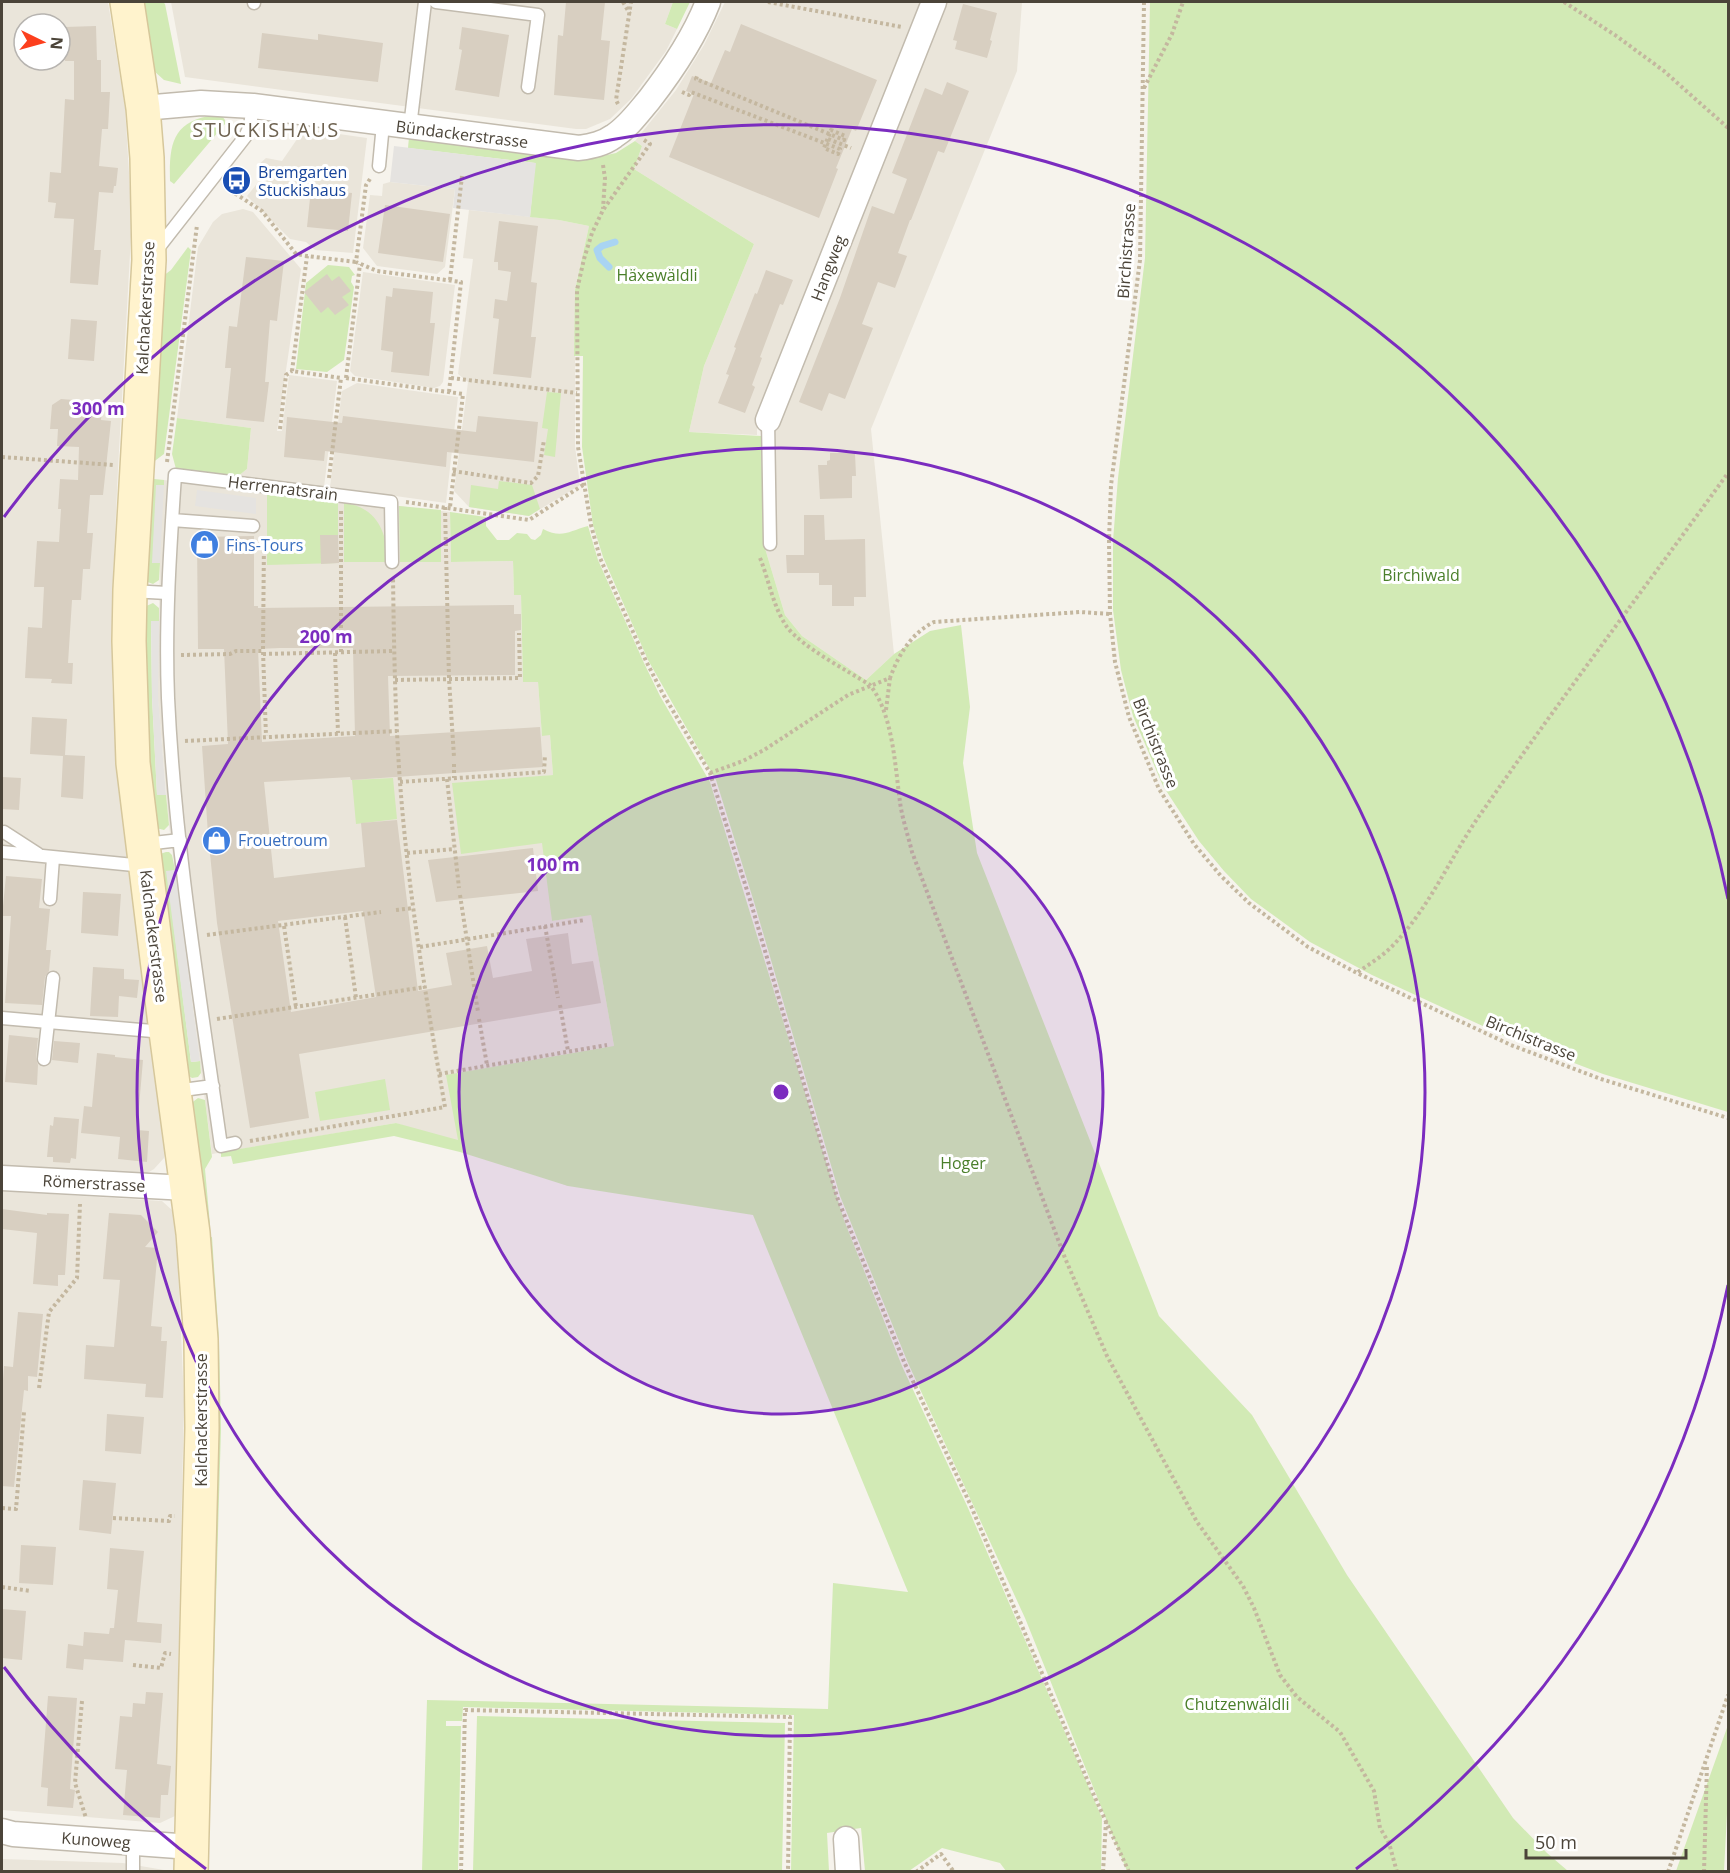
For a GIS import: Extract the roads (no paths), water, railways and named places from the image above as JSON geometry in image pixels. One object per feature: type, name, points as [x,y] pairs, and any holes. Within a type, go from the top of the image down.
[{"type":"street","name":"Kalchackerstrasse","points":[[127,2],[143,108],[147,158],[149,260],[160,472],[130,590],[129,641],[133,753],[144,856],[193,1233],[201,1340],[202,1428],[191,1859]]},
{"type":"street","name":"Bündackerstrasse","points":[[143,108],[201,102],[253,106],[579,148],[596,145],[615,136],[638,114],[675,66],[699,25],[708,2]]},
{"type":"street","name":"Hangweg","points":[[768,420],[932,8]]},
{"type":"street","name":"Römerstrasse","points":[[2,1178],[187,1188]]},
{"type":"street","name":"Kunoweg","points":[[2,1831],[13,1834],[133,1843],[191,1859]]},
{"type":"street","points":[[846,1839],[848,1872]]},
{"type":"lane","points":[[410,128],[425,2]]},
{"type":"lane","points":[[436,2],[537,15],[528,87]]},
{"type":"lane","points":[[149,260],[248,132],[253,106]]},
{"type":"lane","points":[[380,166],[384,124]]},
{"type":"lane","name":"Hangweg","points":[[768,420],[770,544]]},
{"type":"lane","points":[[160,472],[172,520],[167,593],[168,655],[171,742],[180,840],[221,1146],[235,1143]]},
{"type":"lane","name":"Herrenratsrain","points":[[160,472],[391,502],[392,562]]},
{"type":"lane","points":[[172,520],[253,526]]},
{"type":"lane","points":[[130,590],[167,593]]},
{"type":"lane","points":[[4,832],[47,857]]},
{"type":"lane","points":[[2,852],[47,857],[144,856],[180,840]]},
{"type":"lane","points":[[47,857],[50,899]]},
{"type":"lane","points":[[44,1059],[53,978]]},
{"type":"lane","points":[[2,1018],[166,1032]]},
{"type":"lane","points":[[174,1091],[213,1086]]},
{"type":"lane","points":[[133,1843],[133,1872]]},
{"type":"waterway","points":[[609,267],[600,258],[597,250],[615,242]]},
{"type":"place","name":"Bremgarten Stuckishaus","points":[[237,181]]},
{"type":"place","name":"Fins-Tours","points":[[205,545]]},
{"type":"place","name":"Frouetroum","points":[[217,840]]},
{"type":"district","name":"STUCKISHAUS","points":[[266,129]]},
{"type":"park label","name":"Häxewäldli","points":[[657,275]]},
{"type":"park label","name":"Birchiwald","points":[[1421,575]]},
{"type":"park label","name":"Hoger","points":[[963,1163]]},
{"type":"park label","name":"Chutzenwäldli","points":[[1237,1704]]}]
